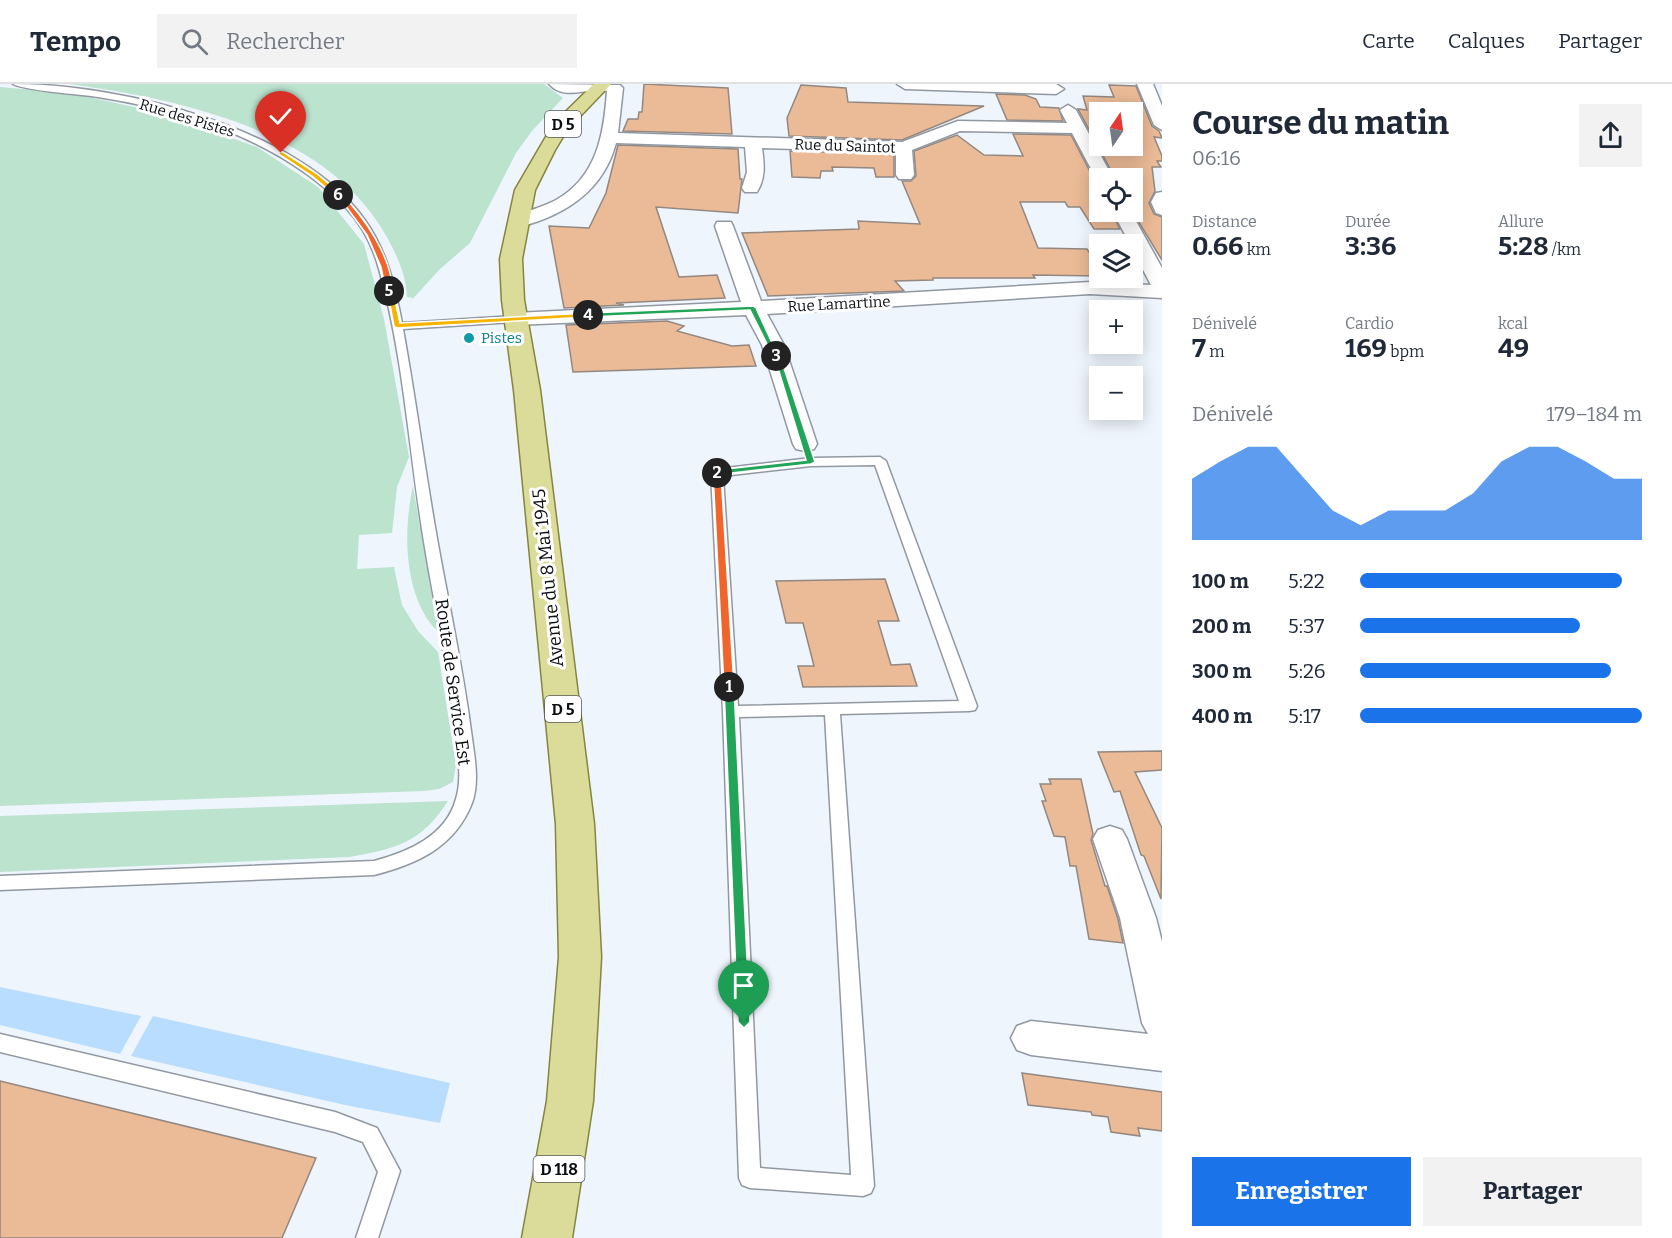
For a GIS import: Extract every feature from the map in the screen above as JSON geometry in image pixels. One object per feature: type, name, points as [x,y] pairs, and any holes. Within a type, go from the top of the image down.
[{"type":"main road","name":"Avenue du 8 Mai 1945","points":[[570,1101],[580,957],[575,824],[527,390],[515,319],[511,259],[525,190],[546,150],[560,127],[603,84]]},
{"type":"main road","name":"D 118","points":[[547,1238],[570,1101]]},
{"type":"street","points":[[519,221],[562,204],[591,183],[606,154],[614,115],[615,88],[603,84],[578,89],[559,85]]},
{"type":"street","points":[[905,84],[1054,86],[1099,168]]},
{"type":"street","points":[[1145,84],[1158,104],[1162,125]]},
{"type":"street","points":[[559,85],[584,103]]},
{"type":"street","name":"Rue du Saintot","points":[[609,138],[904,147],[958,126],[1077,128]]},
{"type":"street","points":[[751,188],[756,172],[753,143]]},
{"type":"street","points":[[904,147],[905,175]]},
{"type":"street","points":[[1162,197],[1160,202],[1162,208]]},
{"type":"street","points":[[1127,222],[1162,286]]},
{"type":"street","points":[[724,226],[753,308],[773,345],[808,453]]},
{"type":"street","name":"Rue Lamartine","points":[[515,319],[753,308],[1090,288],[1162,292]]},
{"type":"street","points":[[1110,839],[1138,918],[1162,1023]]},
{"type":"street","points":[[1031,1038],[1162,1053]]},
{"type":"lane","name":"Rue des Pistes","points":[[17,84],[117,98],[181,113],[257,141],[298,164],[321,180],[349,205],[370,235],[384,267],[397,326]]},
{"type":"lane","points":[[397,326],[515,319]]},
{"type":"lane","name":"Route de Service Est","points":[[0,883],[374,868],[399,862],[426,850],[453,825],[465,802],[467,771],[459,692],[431,546],[397,326]]},
{"type":"lane","points":[[731,712],[969,706],[880,461],[808,453],[717,472],[731,712],[750,1178],[863,1186],[832,710]]},
{"type":"lane","points":[[0,1042],[334,1122],[370,1134],[389,1172],[367,1238]]},
{"type":"green space","points":[[69,84],[544,84],[563,98],[532,131],[516,153],[470,243],[439,270],[409,303],[413,298],[407,297],[404,275],[396,255],[364,204],[331,173],[293,147],[250,127],[205,112],[158,100]]},
{"type":"green space","points":[[0,87],[70,93],[166,114],[257,147],[318,187],[364,244],[384,319],[409,457],[397,487],[392,533],[359,535],[357,569],[394,567],[402,605],[418,631],[438,652],[456,765],[453,782],[439,789],[424,791],[0,806]]},
{"type":"green space","points":[[413,486],[438,632],[426,618],[412,582],[407,543]]},
{"type":"green space","points":[[448,801],[418,835],[394,847],[349,857],[0,872],[0,816]]},
{"type":"water","points":[[0,987],[141,1016],[120,1054],[0,1025]]},
{"type":"water","points":[[153,1016],[450,1083],[440,1123],[345,1105],[131,1056]]},
{"type":"building","points":[[644,84],[728,88],[732,134],[623,131],[628,119],[638,119],[639,112],[642,112]]},
{"type":"building","points":[[801,85],[846,88],[848,102],[984,106],[902,140],[789,136],[787,118]]},
{"type":"building","points":[[1109,85],[1136,86],[1142,102],[1089,102],[1089,130],[1078,109],[1087,110],[1083,96],[1114,97]]},
{"type":"building","points":[[996,94],[1025,95],[1036,99],[1040,107],[1059,108],[1063,121],[1007,120]]},
{"type":"building","points":[[1143,104],[1152,126],[1159,131],[1162,138],[1154,137],[1162,161],[1157,161],[1161,167],[1152,167],[1155,191],[1149,203],[1154,214],[1162,217],[1162,260],[1139,222],[1143,222],[1143,168],[1110,168],[1103,156],[1143,156]]},
{"type":"building","points":[[1013,134],[1071,135],[1089,170],[1089,221],[1080,207],[1068,207],[1065,202],[1020,202],[1038,248],[1087,249],[1089,276],[933,278],[933,280],[895,281],[904,291],[768,296],[742,233],[859,229],[858,221],[920,224],[902,181],[911,181],[916,176],[914,151],[957,135],[984,155],[1023,156]]},
{"type":"building","points":[[618,145],[738,149],[740,179],[742,179],[738,213],[656,207],[679,277],[717,275],[725,298],[564,308],[549,226],[589,228],[606,193]]},
{"type":"building","points":[[790,151],[894,154],[894,177],[876,177],[874,168],[832,167],[833,171],[821,171],[820,178],[792,177]]},
{"type":"building","points":[[1090,222],[1116,222],[1120,229],[1094,229]]},
{"type":"building","points":[[667,321],[684,326],[677,331],[732,346],[749,345],[756,366],[573,372],[566,325]]},
{"type":"building","points":[[885,579],[899,621],[878,621],[891,665],[910,664],[917,686],[803,687],[798,666],[814,666],[803,623],[786,623],[776,581]]},
{"type":"building","points":[[1162,751],[1162,770],[1135,772],[1162,828],[1161,899],[1144,856],[1141,855],[1120,791],[1114,792],[1098,752]]},
{"type":"building","points":[[1049,779],[1081,779],[1093,834],[1091,840],[1118,919],[1123,943],[1089,939],[1076,866],[1070,866],[1065,837],[1054,836],[1042,801],[1046,801],[1040,784],[1051,784]]},
{"type":"building","points":[[1022,1073],[1162,1092],[1162,1131],[1138,1128],[1140,1136],[1111,1132],[1108,1117],[1092,1115],[1091,1112],[1028,1105]]},
{"type":"building","points":[[0,1081],[316,1158],[282,1238],[0,1238]]},
{"type":"place","name":"Pistes","points":[[469,338]]},
{"type":"route","points":[[281,153],[334,190],[360,220],[370,235],[384,267],[397,326],[753,308],[773,345],[811,462],[717,472],[731,712],[744,1022]]}]
